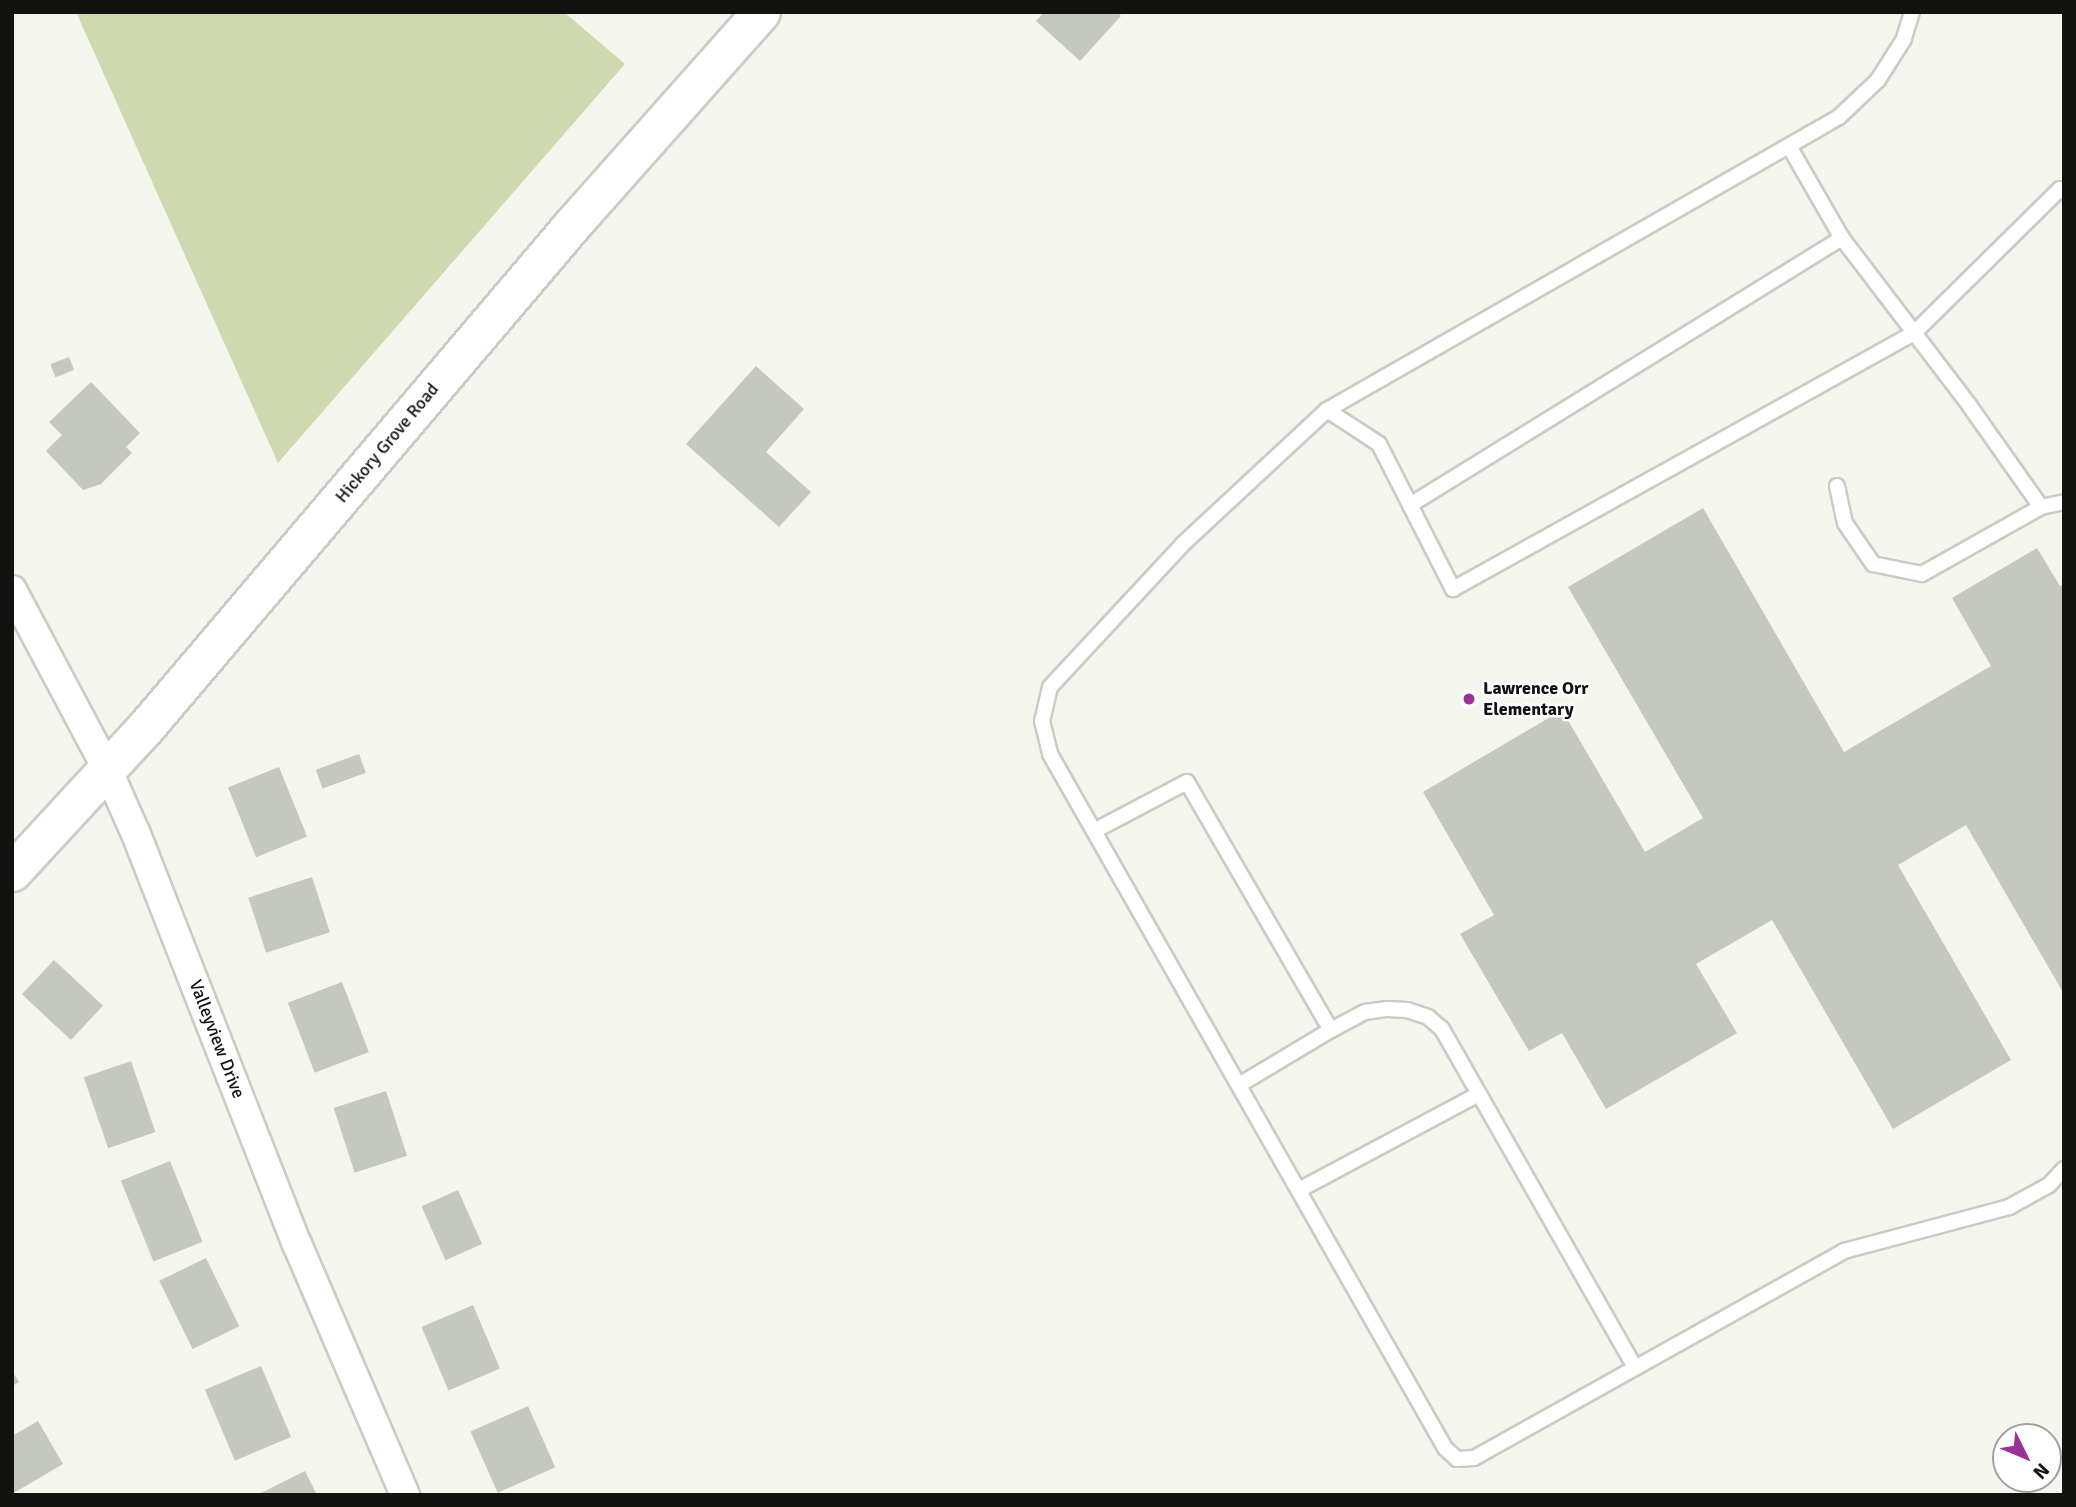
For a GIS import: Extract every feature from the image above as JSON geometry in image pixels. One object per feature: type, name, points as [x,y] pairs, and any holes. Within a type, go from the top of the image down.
[{"type":"street","name":"Hickory Grove Road","points":[[12,872],[107,769],[571,226],[761,12]]},
{"type":"street","name":"Valleyview Drive","points":[[12,590],[107,769],[136,834],[297,1244],[405,1495]]},
{"type":"lane","points":[[1912,12],[1904,39],[1878,80],[1839,117],[1327,410],[1183,544],[1050,687],[1042,721],[1050,754],[1445,1448],[1457,1459],[1474,1458],[1844,1251],[2008,1208],[2049,1185],[2064,1169]]},
{"type":"lane","points":[[1789,146],[1842,239],[2041,507]]},
{"type":"lane","points":[[1327,410],[1379,443],[1453,589],[1914,333],[2060,189],[2064,192]]},
{"type":"lane","points":[[1410,505],[1842,239]]},
{"type":"lane","points":[[1837,486],[1845,523],[1872,564],[1922,574],[2041,507],[2064,502]]},
{"type":"lane","points":[[1094,831],[1187,782],[1331,1030]]},
{"type":"lane","points":[[1239,1085],[1365,1012],[1407,1010],[1428,1017],[1442,1029],[1635,1368]]},
{"type":"lane","points":[[1299,1190],[1479,1094]]},
{"type":"green space","points":[[76,12],[564,12],[625,64],[278,463]]},
{"type":"building","points":[[1044,12],[1117,12],[1121,16],[1080,61],[1036,21]]},
{"type":"building","points":[[69,357],[74,370],[55,377],[50,364]]},
{"type":"building","points":[[756,366],[804,409],[766,452],[811,492],[779,527],[686,444]]},
{"type":"building","points":[[91,382],[140,433],[126,447],[132,453],[101,484],[83,490],[46,451],[62,435],[49,422]]},
{"type":"building","name":"Lawrence Orr Elementary","points":[[1703,508],[1844,752],[1991,666],[1952,598],[2037,548],[2060,586],[2064,584],[2064,994],[1966,825],[1898,865],[2011,1060],[1893,1129],[1772,920],[1696,964],[1737,1033],[1606,1109],[1562,1033],[1529,1051],[1460,934],[1494,915],[1423,792],[1562,710],[1645,852],[1703,818],[1568,587]]},
{"type":"building","points":[[359,754],[366,773],[323,789],[316,770]]},
{"type":"building","points":[[279,767],[307,837],[256,857],[228,788]]},
{"type":"building","points":[[312,877],[330,932],[266,953],[248,898]]},
{"type":"building","points":[[54,960],[103,1006],[71,1040],[22,994]]},
{"type":"building","points":[[342,982],[369,1052],[315,1073],[288,1003]]},
{"type":"building","points":[[131,1061],[155,1132],[108,1148],[84,1077]]},
{"type":"building","points":[[386,1091],[407,1156],[355,1173],[334,1108]]},
{"type":"building","points":[[170,1161],[203,1242],[153,1262],[121,1181]]},
{"type":"building","points":[[458,1190],[482,1244],[445,1260],[421,1206]]},
{"type":"building","points":[[206,1258],[239,1326],[193,1349],[159,1281]]},
{"type":"building","points":[[473,1305],[500,1369],[448,1390],[421,1327]]},
{"type":"building","points":[[261,1366],[291,1437],[235,1461],[205,1390]]},
{"type":"building","points":[[12,1371],[19,1382],[12,1386]]},
{"type":"building","points":[[528,1406],[555,1467],[498,1493],[470,1432]]},
{"type":"building","points":[[38,1421],[63,1464],[12,1494],[12,1436]]},
{"type":"building","points":[[305,1471],[317,1495],[257,1495]]},
{"type":"place","name":"Lawrence Orr Elementary","points":[[1469,699]]}]
